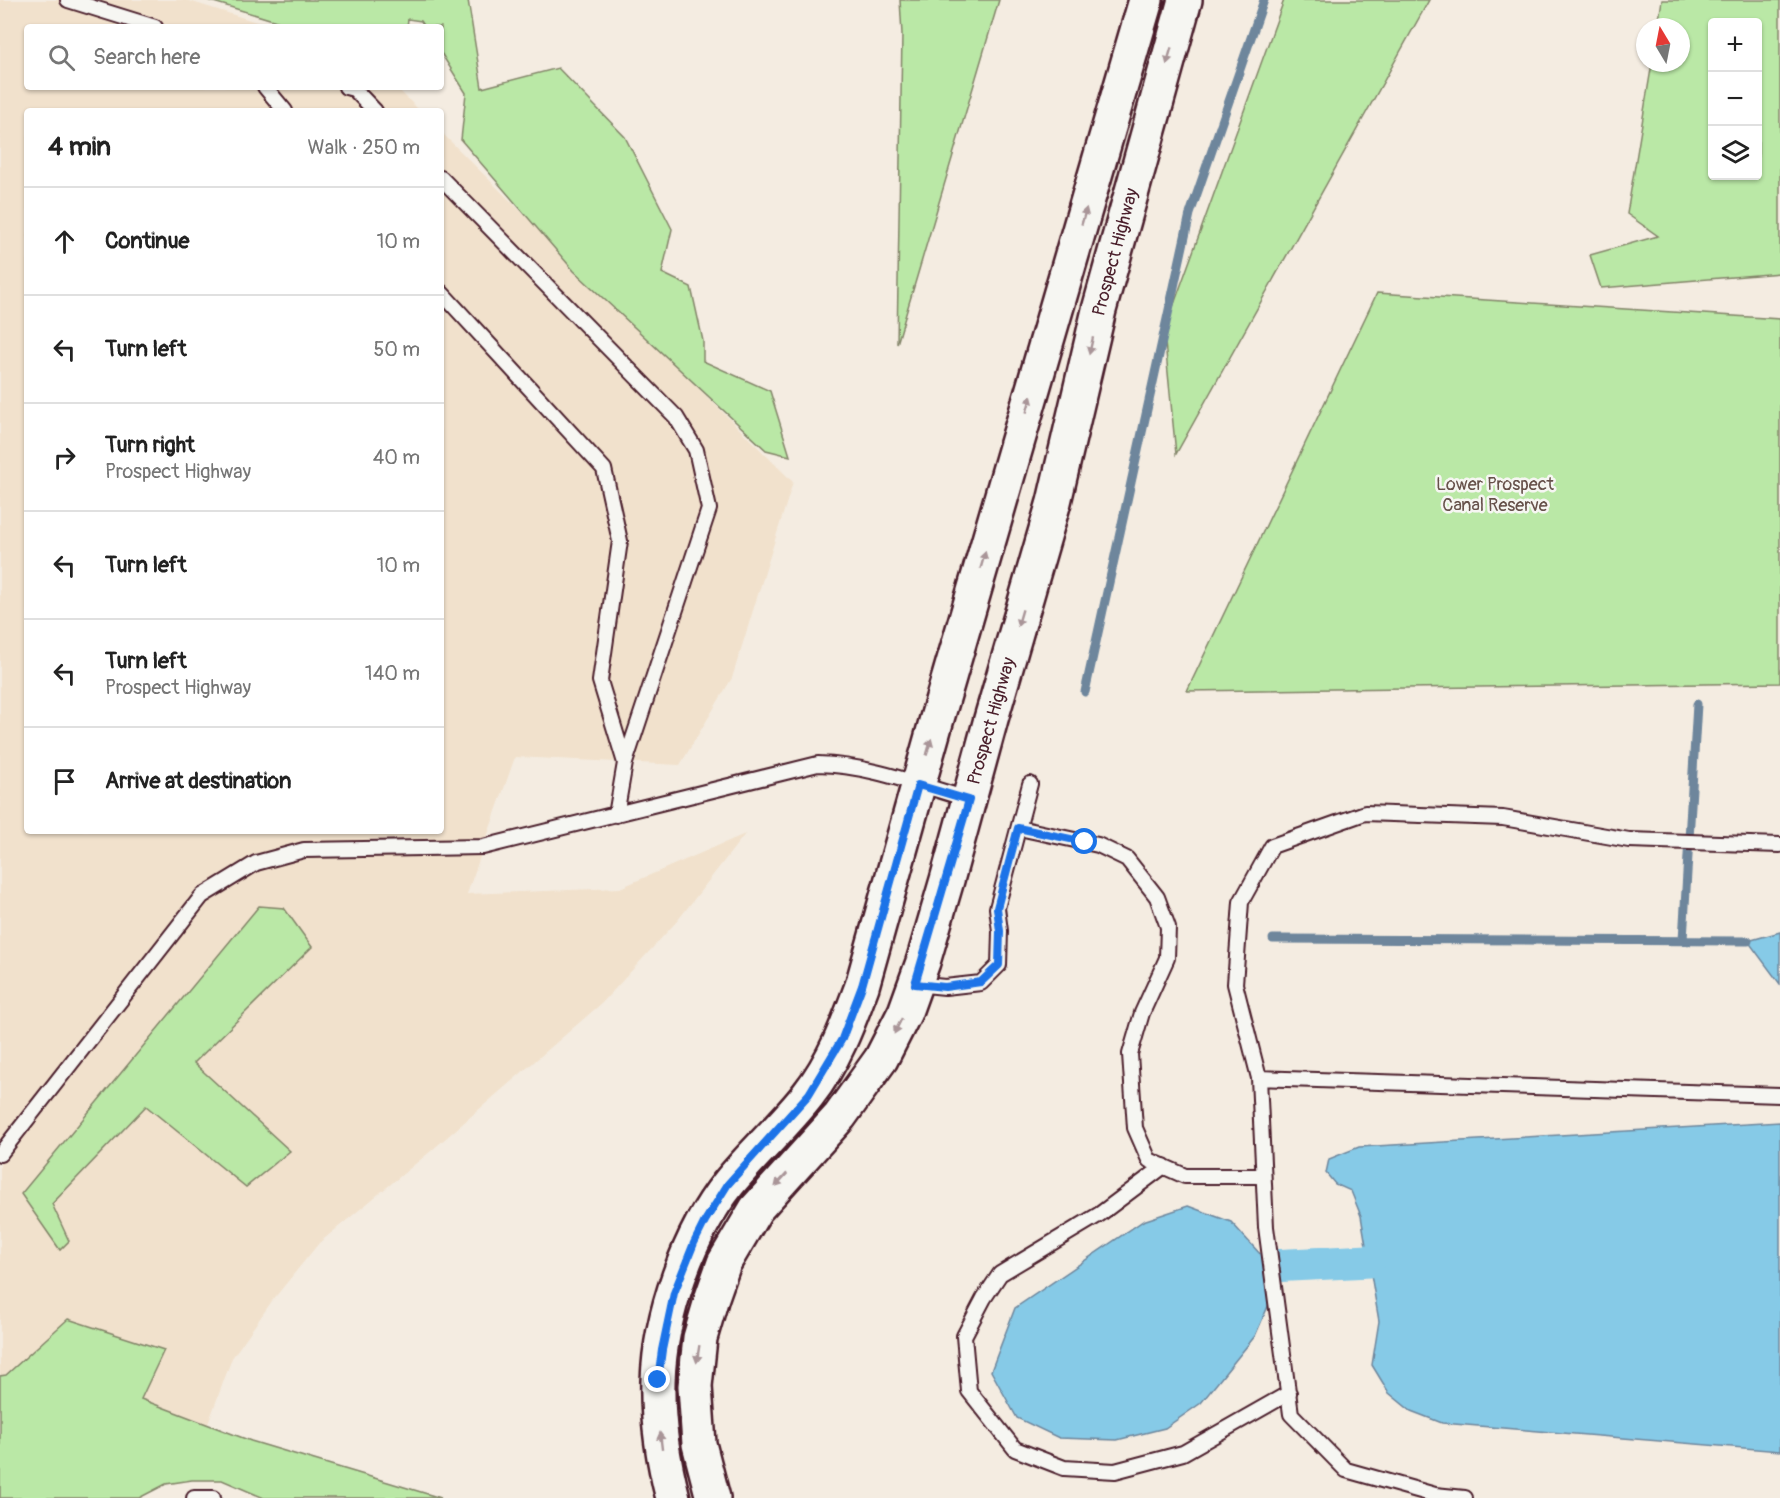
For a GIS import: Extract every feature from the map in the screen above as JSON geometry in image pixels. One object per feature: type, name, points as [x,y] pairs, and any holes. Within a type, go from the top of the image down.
[{"type":"main road","points":[[673,1498],[663,1452],[658,1380],[674,1293],[694,1243],[728,1184],[809,1094],[842,1039],[862,986],[918,785],[1146,0]]},
{"type":"main road","name":"Prospect Highway","points":[[713,1498],[699,1444],[695,1386],[700,1338],[712,1297],[724,1263],[756,1209],[820,1140],[863,1085],[893,1036],[915,984],[944,890],[1054,502],[1099,310],[1185,0]]},
{"type":"lane","points":[[68,0],[145,24]]},
{"type":"lane","points":[[268,90],[282,108]]},
{"type":"lane","points":[[355,90],[372,108]]},
{"type":"lane","points":[[444,181],[676,417],[696,450],[709,509],[625,762],[616,815]]},
{"type":"lane","points":[[444,295],[604,469],[620,541],[600,681],[625,762]]},
{"type":"lane","points":[[0,1154],[202,896],[256,863],[304,850],[483,847],[818,764],[839,764],[863,768],[969,800]]},
{"type":"lane","points":[[915,984],[945,987],[981,982],[999,965],[1000,931],[997,908],[1030,784]]},
{"type":"lane","points":[[1466,1498],[1435,1495],[1346,1470],[1291,1414],[1266,1227],[1259,1078],[1236,984],[1241,902],[1272,846],[1365,813],[1503,818],[1629,840],[1780,844]]},
{"type":"lane","points":[[1018,828],[1098,845],[1127,859],[1157,897],[1168,927],[1167,958],[1142,1013],[1130,1054],[1135,1128],[1149,1160],[1185,1176],[1263,1176]]},
{"type":"lane","points":[[1259,1078],[1780,1095]]},
{"type":"lane","points":[[1164,1166],[1100,1214],[1000,1274],[964,1336],[969,1391],[1015,1449],[1064,1468],[1115,1471],[1183,1453],[1288,1393]]},
{"type":"lane","points":[[194,1498],[213,1498]]},
{"type":"shaded area","points":[[0,0],[186,0],[263,24],[24,24],[24,90],[399,90],[417,108],[24,108],[24,834],[444,834],[444,135],[793,482],[732,678],[680,765],[515,757],[467,894],[620,888],[745,834],[678,920],[602,1003],[431,1151],[319,1243],[272,1301],[232,1358],[208,1424],[141,1399],[164,1350],[0,1376]]},
{"type":"green space","points":[[207,0],[468,0],[482,88],[558,68],[625,137],[672,229],[662,273],[691,287],[703,341],[703,361],[770,391],[790,456],[766,450],[574,271],[461,140],[466,93],[444,58],[444,24],[423,24],[421,21],[408,19],[407,24],[286,24]]},
{"type":"green space","points":[[900,0],[999,0],[897,344],[902,34]]},
{"type":"green space","points":[[1284,0],[1429,0],[1176,454],[1164,332]]},
{"type":"green space","points":[[1662,0],[1780,0],[1780,273],[1601,288],[1590,255],[1658,236],[1627,214],[1651,72],[1690,72],[1690,18],[1659,18]]},
{"type":"green space","name":"Lower Prospect Canal Reserve","points":[[1377,293],[1780,319],[1780,683],[1187,691]]},
{"type":"green space","points":[[259,906],[284,908],[312,947],[194,1063],[290,1151],[246,1187],[146,1106],[52,1204],[69,1241],[60,1250],[21,1194]]},
{"type":"green space","points":[[68,1319],[164,1350],[141,1399],[251,1441],[441,1498],[264,1498],[222,1480],[192,1480],[166,1484],[139,1498],[0,1498],[0,1376],[6,1375]]},
{"type":"water","points":[[1780,932],[1780,984],[1748,941]]},
{"type":"water","points":[[1780,1122],[1780,1451],[1442,1423],[1411,1411],[1389,1393],[1372,1365],[1379,1321],[1361,1216],[1351,1191],[1335,1184],[1326,1173],[1329,1159],[1359,1147]]},
{"type":"water","points":[[1188,1206],[1231,1222],[1271,1266],[1269,1304],[1255,1336],[1201,1403],[1165,1428],[1117,1440],[1059,1438],[1017,1418],[991,1371],[1015,1308],[1143,1221]]},
{"type":"waterway","points":[[1085,692],[1190,214],[1264,0]]},
{"type":"waterway","points":[[1683,940],[1697,704]]},
{"type":"waterway","points":[[1273,939],[1748,941]]},
{"type":"waterway","points":[[1271,1266],[1369,1261]]},
{"type":"route","points":[[658,1380],[674,1293],[705,1221],[728,1184],[809,1094],[842,1039],[862,986],[918,785],[969,800],[915,984],[945,987],[981,982],[999,965],[1000,931],[997,908],[1018,828],[1085,842]]}]
